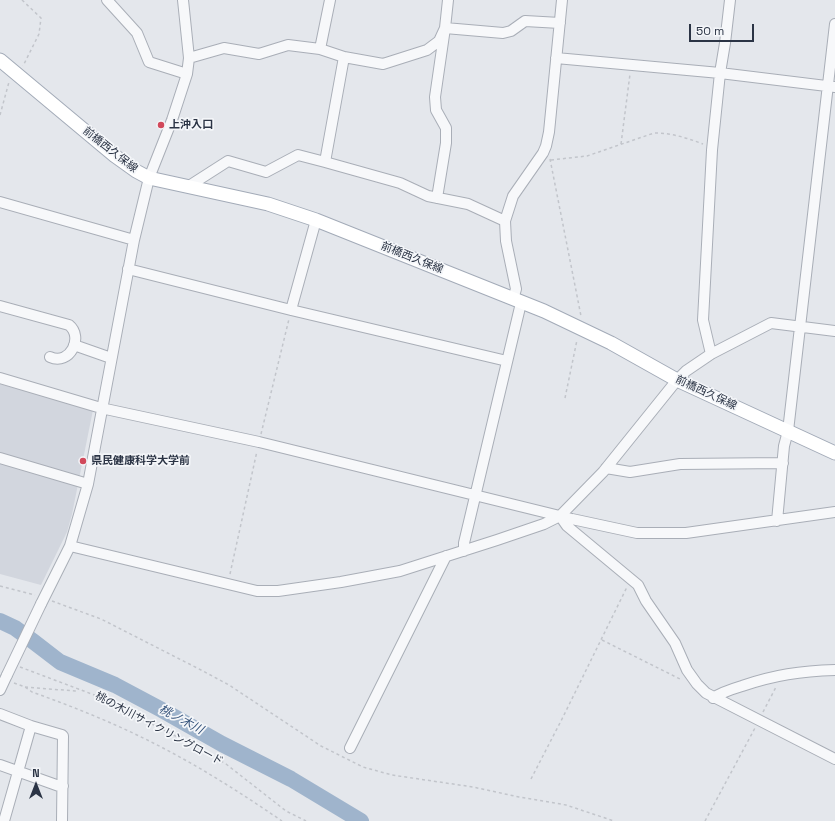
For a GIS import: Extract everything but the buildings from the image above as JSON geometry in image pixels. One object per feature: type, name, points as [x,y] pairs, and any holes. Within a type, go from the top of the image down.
[{"type":"main road","name":"前橋西久保線","points":[[0,60],[115,156],[149,178],[268,204],[316,220],[580,328],[611,343],[677,380],[835,454]]},
{"type":"street","points":[[107,0],[137,33],[149,62],[187,74]]},
{"type":"street","points":[[0,690],[9,679],[43,600],[70,546],[88,484],[101,408],[134,240],[149,178],[172,120],[187,74],[189,58],[183,0]]},
{"type":"street","points":[[320,49],[330,0]]},
{"type":"street","points":[[437,198],[446,143],[446,128],[436,110],[434,97],[448,0]]},
{"type":"street","points":[[464,551],[464,543],[507,361],[517,301],[506,241],[504,221],[513,196],[546,146],[549,132],[562,0]]},
{"type":"street","points":[[711,354],[703,320],[712,148],[730,0]]},
{"type":"street","points":[[445,28],[503,33],[511,31],[525,21],[560,23]]},
{"type":"street","points":[[777,521],[782,463],[788,431],[799,326],[832,87],[835,24]]},
{"type":"street","points":[[189,58],[224,48],[259,54],[288,45],[320,49],[344,57],[384,64],[427,50],[439,41],[445,28]]},
{"type":"street","points":[[325,162],[344,57]]},
{"type":"street","points":[[556,58],[720,73],[832,87]]},
{"type":"street","points":[[189,186],[228,161],[266,172],[298,155],[400,183],[428,196],[468,204],[504,221]]},
{"type":"street","points":[[0,202],[134,240]]},
{"type":"street","points":[[291,310],[316,220]]},
{"type":"street","points":[[128,270],[507,361]]},
{"type":"street","points":[[0,306],[69,325],[74,331],[74,345],[71,352],[65,358],[58,360],[50,357]]},
{"type":"street","points":[[70,546],[257,591],[278,591],[341,582],[400,571],[544,524],[560,516],[606,468],[677,380],[686,371],[711,354],[771,323],[835,330]]},
{"type":"street","points":[[74,345],[111,358]]},
{"type":"street","points":[[0,378],[101,408],[259,442],[560,516],[637,533],[686,533],[835,512]]},
{"type":"street","points":[[0,458],[88,484]]},
{"type":"street","points":[[606,468],[630,472],[680,464],[782,463]]},
{"type":"street","points":[[560,516],[567,526],[638,585],[646,601],[674,643],[687,670],[697,684],[706,693],[713,698],[835,759]]},
{"type":"street","points":[[350,748],[446,556]]},
{"type":"street","points":[[713,698],[721,693],[782,674],[835,670]]},
{"type":"street","points":[[0,714],[31,726],[62,734],[62,821]]},
{"type":"street","points":[[4,821],[31,726]]},
{"type":"street","points":[[0,765],[63,786]]},
{"type":"path","points":[[0,115],[15,73],[39,34],[41,18],[22,0]]},
{"type":"path","points":[[621,144],[632,64]]},
{"type":"path","points":[[564,398],[581,318],[551,160],[587,156],[654,133],[683,136],[712,148]]},
{"type":"path","points":[[228,584],[259,442],[291,310]]},
{"type":"path","points":[[531,779],[602,640],[630,578]]},
{"type":"path","points":[[0,586],[101,620],[230,685],[322,746],[363,767],[398,776],[473,787],[566,805],[614,821]]},
{"type":"path","points":[[602,640],[689,684],[697,684]]},
{"type":"path","name":"桃の木川サイクリングロード","points":[[20,667],[97,696],[189,743],[226,764],[286,811],[306,821]]},
{"type":"path","points":[[705,821],[759,721],[782,674]]},
{"type":"path","points":[[9,679],[32,692],[100,718],[162,748],[241,792],[282,821]]},
{"type":"path","points":[[25,687],[75,691],[79,689]]},
{"type":"shaded area","points":[[0,384],[93,410],[67,532],[41,585],[0,574]]},
{"type":"waterway","name":"桃ノ木川","points":[[0,621],[15,628],[60,662],[115,685],[222,744],[291,779],[361,821]]},
{"type":"place","name":"上沖入口","points":[[161,125]]},
{"type":"place","name":"県民健康科学大学前","points":[[83,461]]}]
